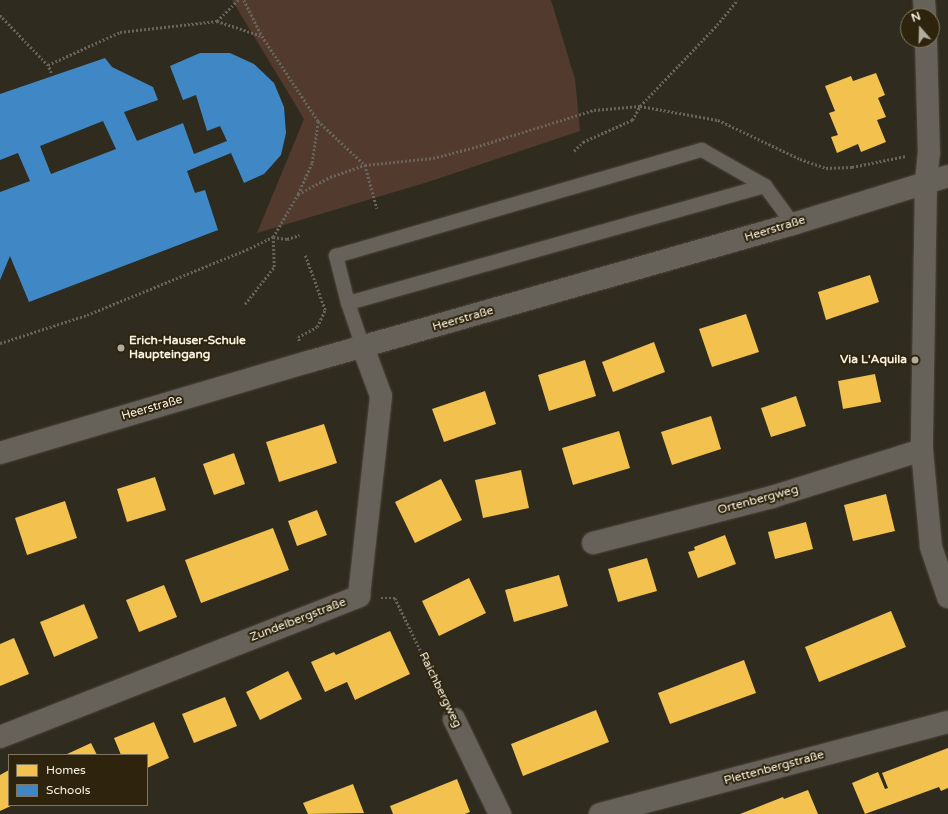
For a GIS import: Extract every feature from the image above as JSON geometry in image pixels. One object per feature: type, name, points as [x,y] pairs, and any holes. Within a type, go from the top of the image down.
[{"type":"street","points":[[926,48],[929,152],[926,181],[922,450],[940,544],[948,597]]},
{"type":"street","name":"Heerstraße","points":[[0,453],[308,362],[793,224],[926,181],[948,176]]},
{"type":"street","name":"Zundelbergstraße","points":[[0,736],[359,596],[381,396],[363,347]]},
{"type":"street","name":"Ortenbergweg","points":[[593,543],[772,497],[922,450]]},
{"type":"street","name":"Raichbergweg","points":[[454,719],[500,814]]},
{"type":"street","name":"Plettenbergstraße","points":[[600,814],[948,722]]},
{"type":"lane","points":[[363,347],[348,303],[336,256],[702,150],[765,186],[793,224]]},
{"type":"lane","points":[[348,303],[765,186]]},
{"type":"path","points":[[217,21],[238,0]]},
{"type":"path","points":[[244,0],[262,36],[318,120],[365,166],[376,208]]},
{"type":"path","points":[[574,151],[583,142],[632,120],[640,106],[717,25],[738,0]]},
{"type":"path","points":[[0,15],[48,65],[50,73]]},
{"type":"path","points":[[48,65],[120,32],[217,21],[262,36]]},
{"type":"path","points":[[298,194],[330,177],[365,166],[433,158],[472,148],[594,110],[640,106],[718,120],[800,159],[826,168],[852,167],[929,152]]},
{"type":"path","points":[[0,343],[87,315],[250,248],[273,236],[298,194],[312,163],[318,120]]},
{"type":"path","points":[[273,236],[287,239],[299,235]]},
{"type":"path","points":[[244,304],[274,267],[273,236]]},
{"type":"path","points":[[305,255],[325,310],[317,327],[298,337],[308,362]]},
{"type":"path","name":"Raichbergweg","points":[[359,596],[395,598],[454,719]]},
{"type":"shaded area","points":[[232,0],[551,0],[575,79],[580,131],[428,182],[257,233],[304,119]]},
{"type":"building: Homes","points":[[876,73],[885,95],[878,98],[886,117],[877,120],[886,142],[861,152],[858,144],[837,153],[831,137],[838,135],[829,113],[835,111],[825,86],[851,76],[853,81]]},
{"type":"building: Homes","points":[[870,275],[879,302],[826,320],[818,292]]},
{"type":"building: Homes","points":[[746,314],[759,352],[712,367],[699,329]]},
{"type":"building: Homes","points":[[654,342],[665,372],[613,392],[602,362]]},
{"type":"building: Homes","points":[[585,360],[596,396],[549,411],[538,375]]},
{"type":"building: Homes","points":[[875,374],[881,402],[843,409],[838,381]]},
{"type":"building: Homes","points":[[485,391],[496,424],[444,442],[432,409]]},
{"type":"building: Homes","points":[[796,396],[806,426],[771,437],[761,408]]},
{"type":"building: Homes","points":[[711,416],[721,449],[672,465],[661,432]]},
{"type":"building: Homes","points":[[324,424],[337,463],[279,482],[266,442]]},
{"type":"building: Homes","points":[[619,431],[630,468],[573,485],[562,448]]},
{"type":"building: Homes","points":[[234,453],[245,484],[214,495],[203,464]]},
{"type":"building: Homes","points":[[521,470],[529,508],[483,518],[475,480]]},
{"type":"building: Homes","points":[[155,477],[166,510],[127,522],[117,489]]},
{"type":"building: Homes","points":[[441,479],[462,520],[415,543],[395,502]]},
{"type":"building: Homes","points":[[886,494],[895,531],[853,541],[844,505]]},
{"type":"building: Homes","points":[[65,501],[77,538],[27,555],[15,518]]},
{"type":"building: Homes","points":[[317,510],[327,535],[297,546],[288,521]]},
{"type":"building: Homes","points":[[806,522],[813,549],[775,559],[768,532]]},
{"type":"building: Homes","points":[[273,528],[289,570],[201,603],[185,560]]},
{"type":"building: Homes","points":[[725,535],[736,564],[698,578],[688,552],[695,550],[694,547]]},
{"type":"building: Homes","points":[[647,558],[657,591],[618,602],[608,569]]},
{"type":"building: Homes","points":[[559,575],[568,606],[514,622],[505,590]]},
{"type":"building: Homes","points":[[469,578],[486,613],[439,636],[422,601]]},
{"type":"building: Homes","points":[[164,585],[177,617],[139,632],[126,600]]},
{"type":"building: Homes","points":[[84,604],[98,638],[54,657],[40,622]]},
{"type":"building: Homes","points":[[891,611],[906,647],[819,682],[805,647]]},
{"type":"building: Homes","points":[[390,631],[410,674],[355,700],[347,682],[325,692],[311,662],[334,652],[336,655]]},
{"type":"building: Homes","points":[[14,638],[29,674],[0,686],[0,644]]},
{"type":"building: Homes","points":[[744,660],[756,693],[670,724],[658,693]]},
{"type":"building: Homes","points":[[288,671],[302,699],[260,720],[246,692]]},
{"type":"building: Homes","points":[[225,697],[237,726],[194,743],[182,714]]},
{"type":"building: Homes","points":[[596,710],[609,742],[523,776],[511,744]]},
{"type":"building: Homes","points":[[154,722],[169,758],[148,768],[148,754],[121,754],[114,738]]},
{"type":"building: Homes","points":[[91,743],[96,754],[67,754]]},
{"type":"building: Homes","points":[[948,748],[948,788],[941,791],[939,787],[865,814],[852,783],[878,772],[885,789],[888,788],[882,773]]},
{"type":"building: Homes","points":[[8,771],[8,806],[11,806],[0,811],[0,775]]},
{"type":"building: Homes","points":[[457,779],[470,812],[465,814],[393,814],[390,806]]},
{"type":"building: Homes","points":[[353,784],[364,813],[308,814],[303,803]]},
{"type":"building: Homes","points":[[808,790],[818,814],[740,814],[783,797],[784,799]]},
{"type":"building: Schools","points":[[200,53],[230,53],[254,64],[274,83],[284,107],[286,133],[281,155],[264,174],[244,183],[231,153],[187,171],[195,193],[205,190],[218,230],[29,302],[10,256],[0,280],[0,192],[30,181],[18,153],[0,160],[0,94],[105,58],[112,67],[153,87],[158,100],[124,112],[137,141],[183,123],[194,154],[227,141],[220,126],[207,131],[196,95],[183,100],[170,66]],"holes":[[[103,121],[116,149],[51,174],[40,146]]]},
{"type":"place","name":"Erich-Hauser-Schule Haupteingang","points":[[121,348]]},
{"type":"place","name":"Via L'Aquila","points":[[915,360]]}]
